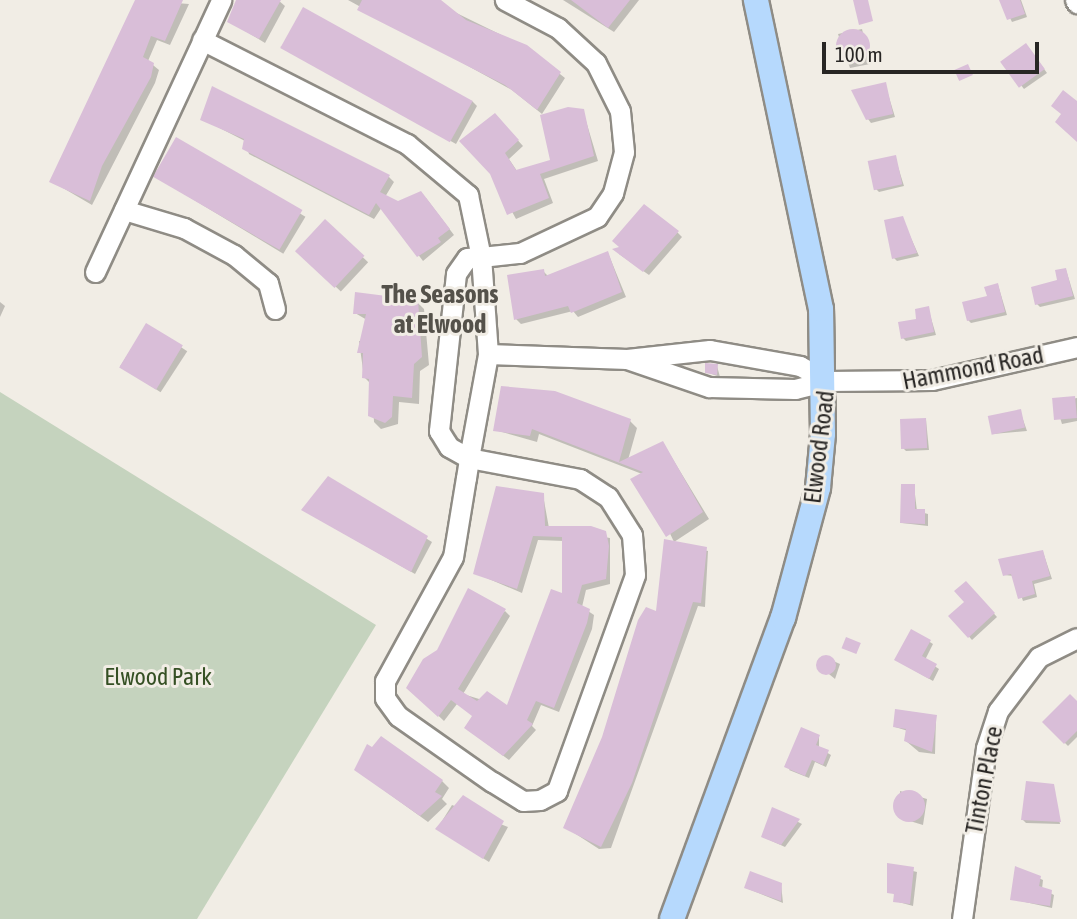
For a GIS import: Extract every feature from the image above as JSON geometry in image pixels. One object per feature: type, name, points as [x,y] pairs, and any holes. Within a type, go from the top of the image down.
[{"type":"main road","name":"Elwood Road","points":[[672,919],[783,618],[818,488],[827,381],[811,246],[756,0]]},
{"type":"street","points":[[95,272],[221,0]]},
{"type":"street","points":[[202,40],[407,144],[468,195],[481,257],[488,354],[470,458],[453,557],[385,681],[385,698],[398,716],[492,782],[523,801],[540,800],[557,791],[635,575],[632,535],[608,497],[580,479],[470,458],[449,447],[439,431],[456,274],[467,258],[481,257],[520,253],[597,216],[613,193],[624,152],[620,111],[596,63],[558,28],[505,0]]},
{"type":"street","points":[[124,210],[184,228],[234,255],[268,282],[275,309]]},
{"type":"street","name":"Hammond Road","points":[[827,381],[932,380],[1077,347]]},
{"type":"street","points":[[488,354],[627,359],[710,351],[800,366],[827,381]]},
{"type":"street","points":[[627,359],[709,387],[795,389],[827,381]]},
{"type":"street","name":"Tinton Place","points":[[962,919],[986,748],[998,711],[1038,657],[1077,638]]},
{"type":"green space","name":"Elwood Park","points":[[0,392],[376,625],[197,919],[0,919]]},
{"type":"building","points":[[135,0],[183,0],[165,41],[151,36],[143,57],[154,63],[151,77],[102,166],[90,201],[49,182]]},
{"type":"building","points":[[236,0],[281,0],[259,39],[227,22]]},
{"type":"building","points":[[362,0],[441,0],[466,20],[527,45],[561,72],[537,110],[505,85],[357,10]]},
{"type":"building","points":[[571,0],[630,0],[608,28]]},
{"type":"building","points":[[853,0],[868,0],[873,21],[859,25]]},
{"type":"building","points":[[999,0],[1020,0],[1025,14],[1007,20]]},
{"type":"building","points":[[303,7],[473,101],[450,142],[280,48]]},
{"type":"building","points":[[853,29],[865,34],[870,46],[865,58],[853,63],[841,58],[836,46],[841,34]]},
{"type":"building","points":[[1026,43],[1045,69],[1019,88],[1000,62]]},
{"type":"building","points":[[968,64],[973,75],[959,81],[954,70]]},
{"type":"building","points":[[886,82],[893,114],[866,120],[851,90]]},
{"type":"building","points":[[212,86],[390,175],[380,192],[398,201],[421,191],[450,229],[438,238],[441,242],[417,257],[376,203],[369,215],[242,149],[244,139],[200,120]]},
{"type":"building","points":[[1063,90],[1077,101],[1077,142],[1055,122],[1061,114],[1051,106]]},
{"type":"building","points":[[568,107],[584,109],[594,156],[540,174],[549,198],[507,215],[490,174],[459,141],[495,113],[519,140],[505,153],[516,170],[550,160],[540,115]]},
{"type":"building","points":[[176,137],[302,210],[279,250],[153,177]]},
{"type":"building","points":[[896,155],[902,184],[874,190],[868,161]]},
{"type":"building","points":[[644,204],[679,231],[643,272],[612,249],[619,247],[612,241]]},
{"type":"building","points":[[903,216],[917,253],[892,259],[884,220]]},
{"type":"building","points":[[325,219],[364,256],[334,288],[295,251]]},
{"type":"building","points":[[608,251],[622,292],[571,313],[568,306],[514,320],[507,275],[544,269],[545,276]]},
{"type":"building","points":[[1066,268],[1073,296],[1035,305],[1031,287],[1057,280],[1055,270]]},
{"type":"building","points":[[998,283],[1005,312],[967,321],[962,302],[987,296],[984,287]]},
{"type":"building","points":[[355,292],[418,300],[422,357],[414,364],[412,398],[393,396],[392,417],[385,423],[368,416],[369,379],[362,378],[363,353],[357,353],[366,314],[353,314]]},
{"type":"building","points":[[929,306],[934,332],[901,339],[898,322],[916,319],[915,309]]},
{"type":"building","points":[[146,323],[183,345],[156,390],[119,368]]},
{"type":"building","points":[[705,363],[718,364],[717,375],[705,373]]},
{"type":"building","points":[[501,386],[555,391],[631,419],[619,462],[663,441],[703,512],[666,537],[630,479],[643,472],[532,429],[530,436],[493,431]]},
{"type":"building","points":[[1075,396],[1077,418],[1054,420],[1052,398]]},
{"type":"building","points":[[1021,409],[1025,428],[992,435],[988,416]]},
{"type":"building","points":[[926,418],[927,448],[901,449],[900,419]]},
{"type":"building","points":[[328,476],[428,536],[411,572],[301,510]]},
{"type":"building","points":[[901,484],[915,484],[915,509],[925,509],[925,524],[900,523]]},
{"type":"building","points":[[496,486],[544,493],[545,526],[591,526],[606,531],[609,546],[606,579],[582,585],[577,603],[590,609],[587,623],[554,708],[536,701],[527,720],[533,724],[503,756],[464,728],[472,716],[451,700],[438,717],[406,688],[423,659],[437,650],[468,588],[506,609],[458,689],[477,701],[487,691],[507,705],[551,589],[562,593],[562,537],[533,536],[517,589],[473,574]]},
{"type":"building","points":[[664,539],[707,547],[701,603],[693,602],[632,783],[601,847],[563,828],[602,737],[638,620],[646,607],[656,611]]},
{"type":"building","points":[[1043,550],[1050,576],[1032,581],[1035,594],[1018,599],[1011,574],[1003,576],[998,559]]},
{"type":"building","points":[[966,581],[995,613],[968,638],[948,616],[964,602],[954,591]]},
{"type":"building","points":[[911,629],[931,640],[922,656],[937,664],[929,679],[894,660]]},
{"type":"building","points":[[846,637],[861,643],[856,654],[842,648]]},
{"type":"building","points":[[822,655],[830,655],[836,665],[830,675],[822,675],[816,669],[816,661]]},
{"type":"building","points":[[1070,694],[1077,701],[1077,731],[1064,744],[1042,722]]},
{"type":"building","points":[[895,709],[937,715],[932,752],[904,741],[906,729],[893,727]]},
{"type":"building","points":[[801,727],[820,735],[816,745],[829,750],[823,765],[812,760],[805,776],[784,767]]},
{"type":"building","points":[[381,736],[443,780],[435,792],[442,796],[420,816],[354,770],[367,744],[372,747]]},
{"type":"building","points":[[1026,781],[1054,784],[1061,822],[1021,820]]},
{"type":"building","points":[[909,790],[921,794],[925,806],[921,818],[909,822],[897,818],[893,806],[897,794]]},
{"type":"building","points":[[463,795],[504,821],[483,859],[435,829]]},
{"type":"building","points":[[772,807],[800,819],[781,845],[761,837]]},
{"type":"building","points":[[887,863],[914,867],[910,904],[893,902],[894,894],[887,893]]},
{"type":"building","points":[[1015,866],[1041,876],[1039,886],[1052,890],[1050,906],[1010,900]]},
{"type":"building","points":[[750,871],[782,883],[781,901],[744,888]]},
{"type":"district","name":"The Seasons at Elwood","points":[[440,310]]}]
